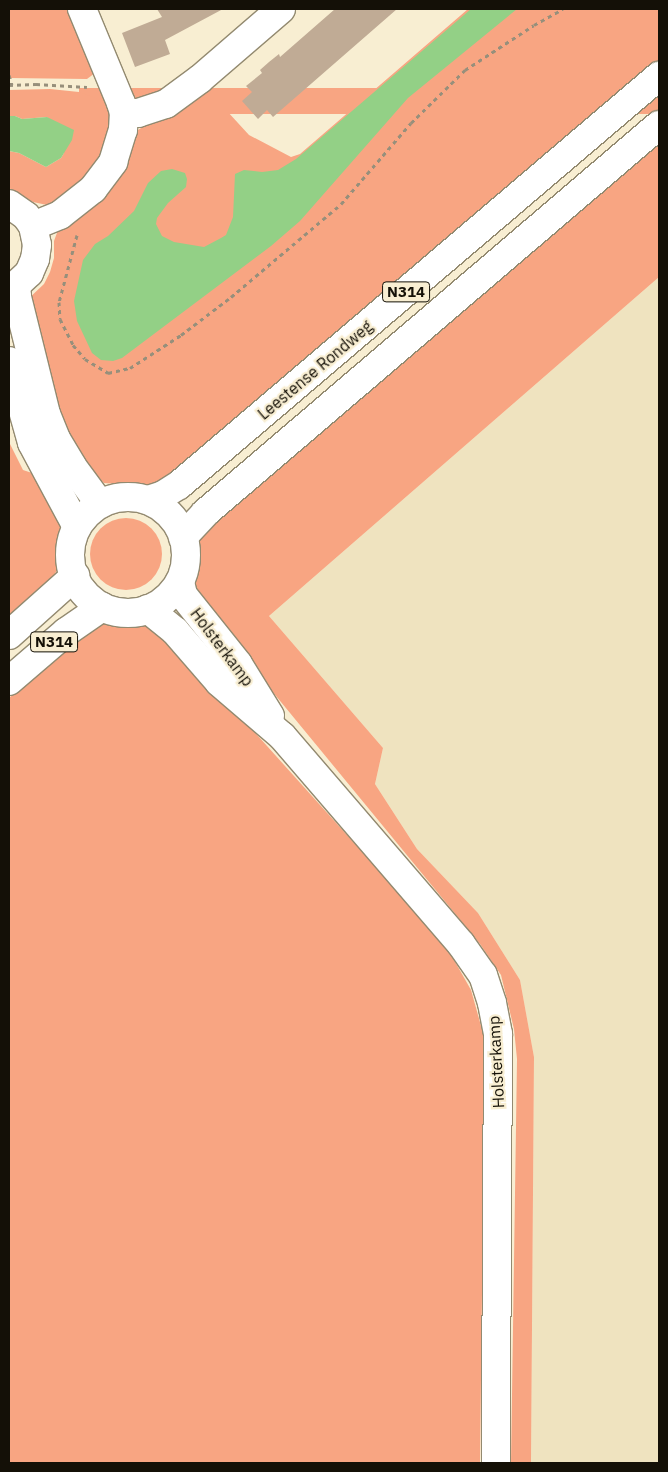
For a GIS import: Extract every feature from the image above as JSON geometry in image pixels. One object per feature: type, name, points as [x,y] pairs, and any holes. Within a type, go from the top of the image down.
[{"type":"street","points":[[33,226],[60,215],[93,189],[113,162],[123,130],[120,103],[82,9]]},
{"type":"street","points":[[120,103],[138,113],[166,104],[200,79],[281,9]]},
{"type":"street","name":"Leestense Rondweg","points":[[148,500],[163,495],[179,486],[659,76]]},
{"type":"street","name":"N314","points":[[183,537],[205,512],[659,125]]},
{"type":"street","points":[[9,204],[26,216],[33,226],[37,245],[35,259],[29,273],[13,286],[46,414],[56,439],[72,466],[100,504]]},
{"type":"street","points":[[9,361],[32,444],[77,527]]},
{"type":"street","name":"N314","points":[[9,681],[66,632],[102,607],[84,592],[75,576],[71,551],[77,527],[100,504],[110,500],[129,497],[148,500],[168,513],[183,537],[186,559],[180,582]]},
{"type":"street","name":"N314","points":[[9,635],[75,576]]},
{"type":"street","points":[[102,607],[121,612],[148,609],[169,595],[180,582]]},
{"type":"street","name":"Holsterkamp","points":[[180,582],[183,595],[238,664],[282,736]]},
{"type":"street","name":"Holsterkamp","points":[[148,609],[175,631],[219,682],[282,736],[461,944],[482,975],[492,1003],[498,1034],[496,1463]]},
{"type":"path","points":[[78,202],[82,221],[59,302],[60,319],[73,345],[85,360],[108,373],[130,368],[182,334],[224,302],[341,204],[411,123],[465,70],[534,25],[563,9]]},
{"type":"path","points":[[9,75],[10,85],[59,84],[120,103]]},
{"type":"shaded area","points":[[9,9],[68,9],[95,73],[87,79],[9,78]]},
{"type":"shaded area","points":[[468,9],[659,9],[659,62],[187,463],[153,487],[104,483],[97,477],[63,430],[26,301],[44,284],[50,272],[54,258],[54,241],[58,230],[138,130],[205,87],[249,135],[291,157],[300,154]]},
{"type":"shaded area","points":[[471,9],[517,9],[408,98],[300,221],[271,246],[122,358],[113,361],[101,360],[92,353],[77,321],[74,301],[83,260],[95,244],[108,236],[134,211],[148,183],[161,171],[172,169],[185,173],[187,179],[186,187],[168,203],[157,218],[156,224],[162,236],[174,242],[204,247],[226,235],[233,217],[235,174],[244,170],[262,172],[278,170],[296,159]]},
{"type":"shaded area","points":[[79,88],[659,88],[659,114],[79,114]]},
{"type":"shaded area","points":[[50,89],[79,92],[96,98],[109,111],[113,123],[101,157],[86,177],[65,196],[47,205],[33,202],[9,188],[9,151],[19,153],[46,167],[61,158],[64,153],[47,117],[22,119],[9,116],[9,90]]},
{"type":"shaded area","points":[[9,116],[22,119],[47,117],[74,130],[72,140],[61,158],[46,167],[19,153],[9,151]]},
{"type":"shaded area","points":[[659,138],[659,277],[269,616],[383,748],[375,784],[417,849],[478,913],[520,980],[534,1057],[531,1463],[511,1463],[517,1059],[514,1029],[501,975],[480,944],[221,629],[194,591],[199,554],[195,534]]},
{"type":"shaded area","points":[[659,277],[659,1463],[531,1463],[534,1057],[520,980],[478,913],[417,849],[375,784],[383,748],[269,616]]},
{"type":"shaded area","points":[[9,442],[23,470],[41,476],[64,526],[63,550],[58,568],[50,583],[9,625]]},
{"type":"shaded area","points":[[126,518],[146,524],[156,534],[162,554],[156,574],[146,584],[126,590],[106,584],[96,574],[90,554],[96,534],[106,524]]},
{"type":"shaded area","points":[[98,619],[116,627],[134,628],[150,625],[187,657],[445,944],[471,990],[485,1040],[480,1463],[9,1463],[9,698]]},
{"type":"building","points":[[157,9],[223,9],[165,40],[170,54],[135,67],[122,33],[162,17]]},
{"type":"building","points":[[335,9],[397,9],[273,117],[267,110],[258,119],[242,101],[252,92],[246,86],[262,73],[260,70],[269,62],[279,54],[280,57]]}]
